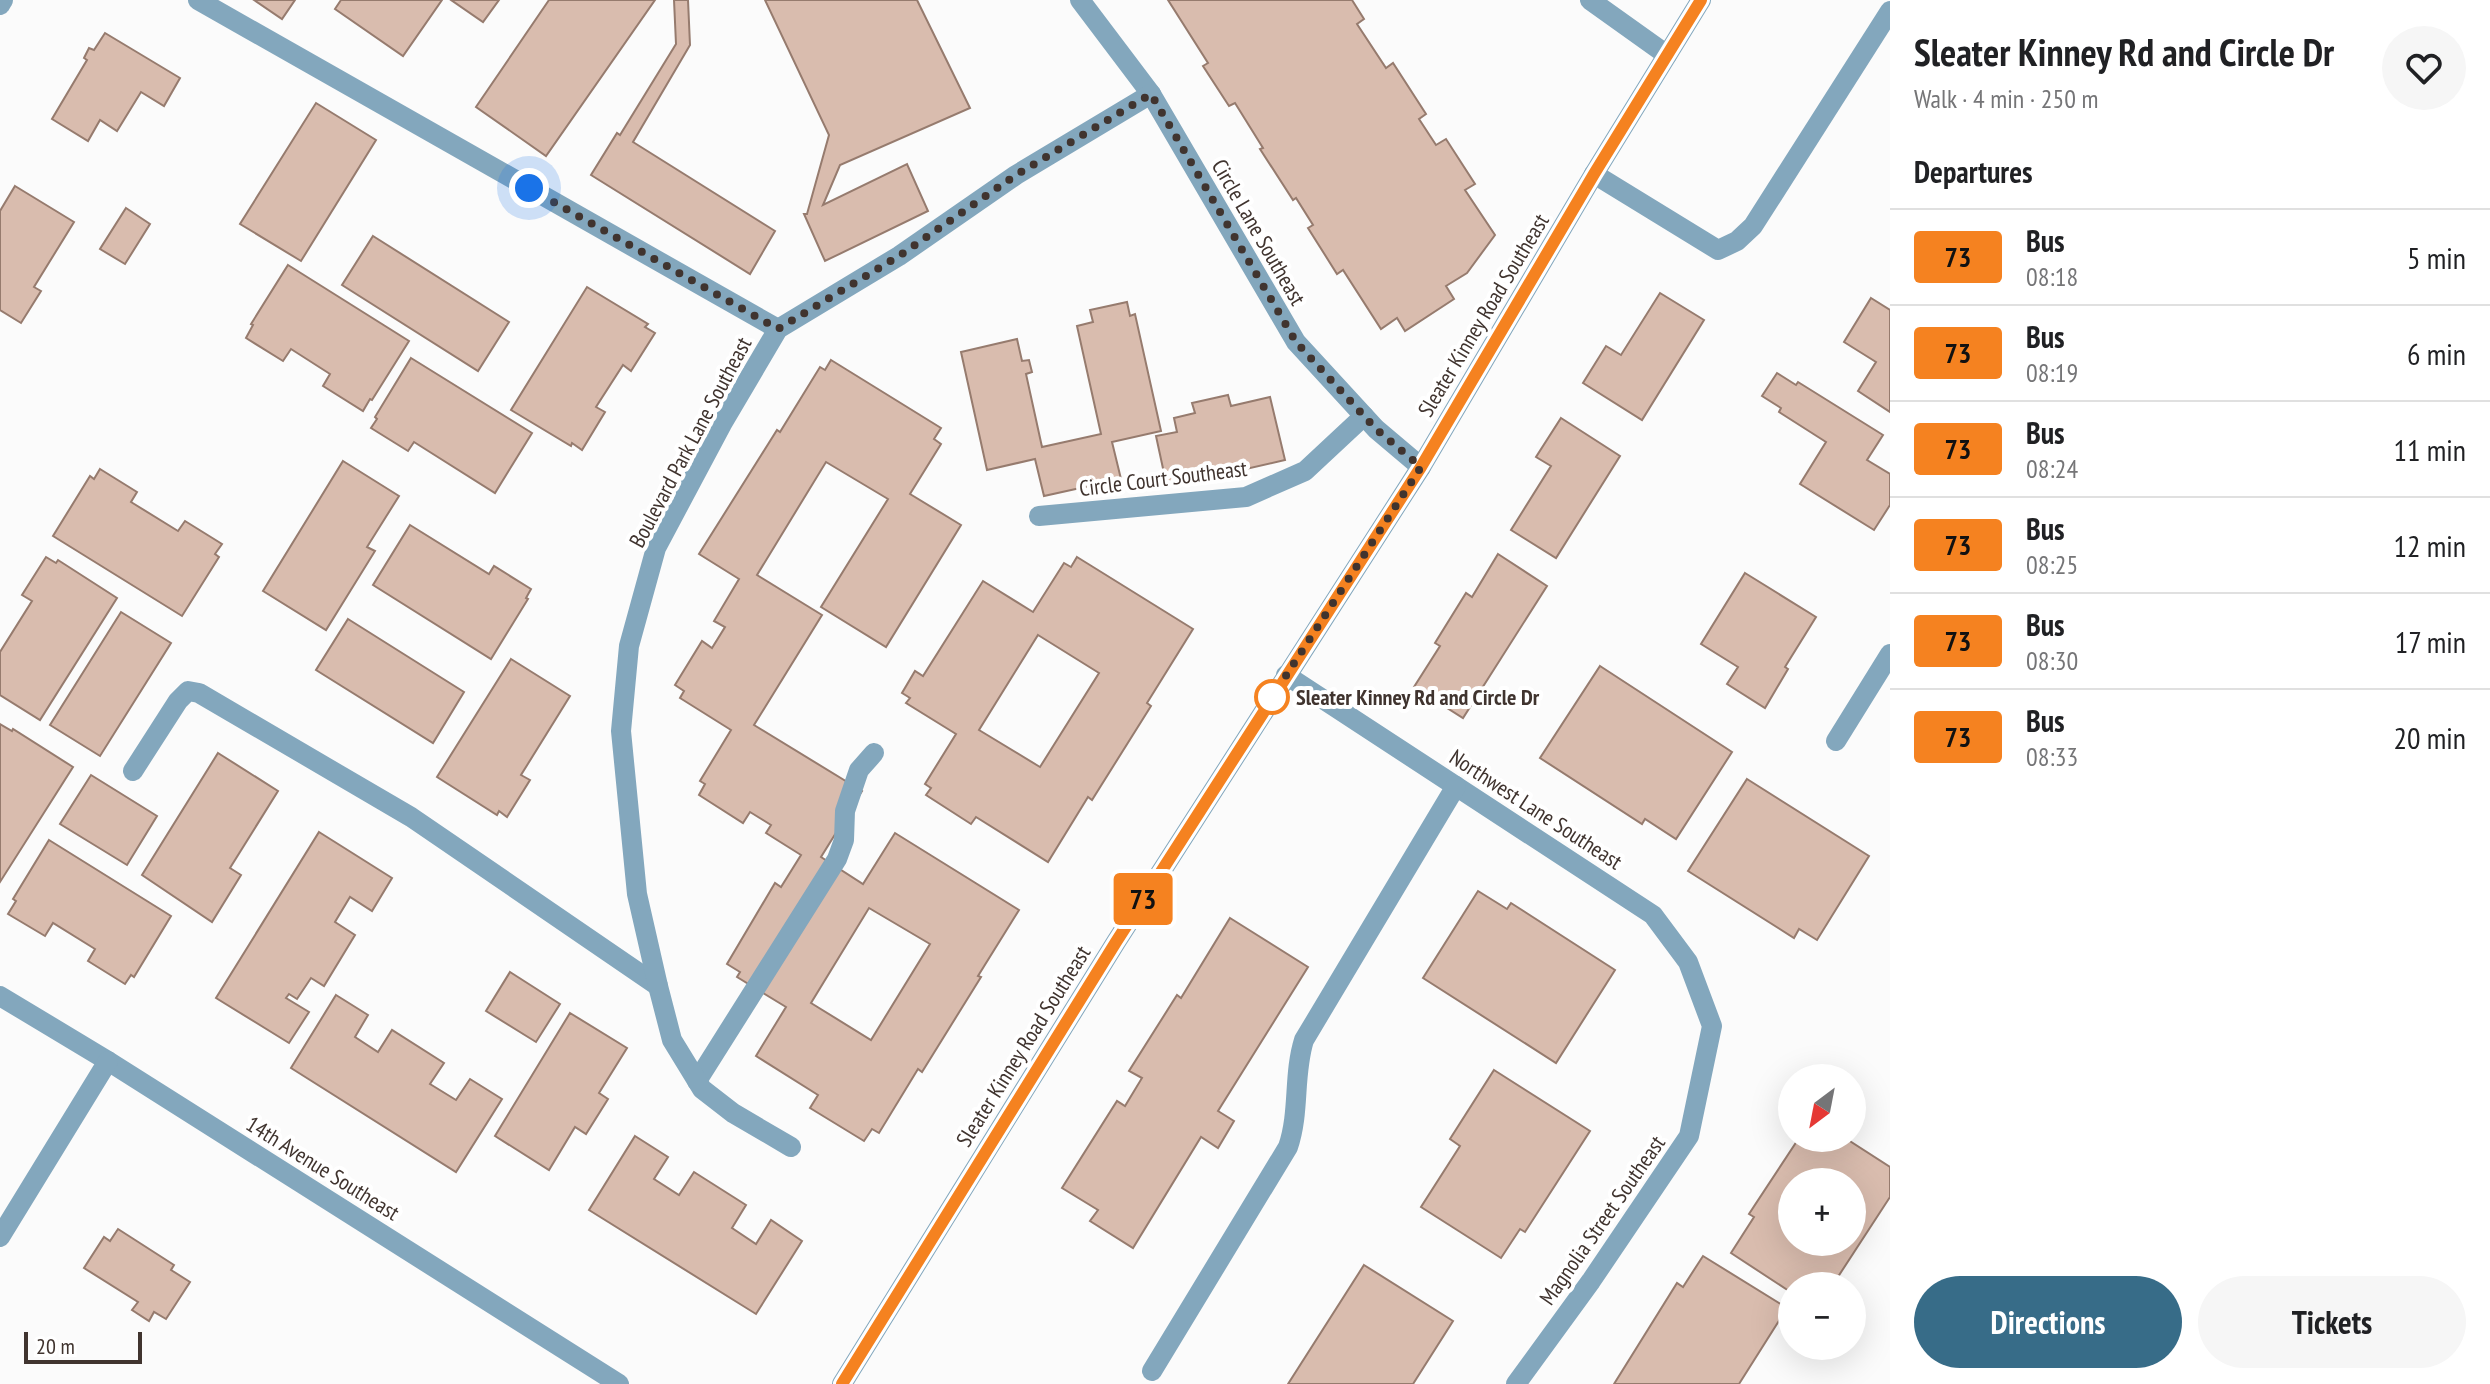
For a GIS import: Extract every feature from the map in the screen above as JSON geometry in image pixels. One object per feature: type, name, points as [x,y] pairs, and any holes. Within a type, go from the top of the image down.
[{"type":"street","points":[[198,0],[778,329]]},
{"type":"street","name":"Circle Lane Southeast","points":[[1080,0],[1151,94],[1296,342],[1364,416],[1421,467]]},
{"type":"street","points":[[1590,0],[1667,55]]},
{"type":"street","name":"Sleater Kinney Road Southeast","points":[[842,1384],[1116,942],[1421,467],[1701,0]]},
{"type":"street","points":[[1594,174],[1718,250],[1737,241],[1753,226],[1890,11]]},
{"type":"street","name":"Boulevard Park Lane Southeast","points":[[791,1147],[733,1113],[702,1089],[672,1040],[637,894],[621,731],[629,646],[656,548],[722,424],[778,329],[899,256],[1016,175],[1151,94]]},
{"type":"street","name":"Circle Court Southeast","points":[[1039,516],[1246,497],[1305,471],[1364,416]]},
{"type":"street","points":[[1836,741],[1890,654]]},
{"type":"street","name":"Northwest Lane Southeast","points":[[1286,675],[1653,915],[1688,962],[1712,1026]]},
{"type":"street","points":[[133,771],[178,701],[188,691],[199,693],[411,817],[658,986]]},
{"type":"street","points":[[697,1081],[837,859],[844,840],[845,811],[849,798],[859,770],[874,753]]},
{"type":"street","points":[[1152,1371],[1288,1147],[1295,1127],[1298,1061],[1304,1040],[1456,786]]},
{"type":"street","name":"14th Avenue Southeast","points":[[0,996],[619,1384]]},
{"type":"street","name":"Magnolia Street Southeast","points":[[1516,1384],[1591,1281],[1689,1136],[1712,1026]]},
{"type":"street","points":[[0,1237],[108,1061]]},
{"type":"building","points":[[254,0],[295,0],[282,19]]},
{"type":"building","points":[[341,0],[442,0],[403,56],[335,9]]},
{"type":"building","points":[[451,0],[499,0],[483,22]]},
{"type":"building","points":[[549,0],[655,0],[546,156],[476,107]]},
{"type":"building","points":[[674,0],[688,0],[690,45],[633,142],[775,231],[750,274],[591,175],[617,133],[620,135],[676,44]]},
{"type":"building","points":[[765,0],[917,0],[970,108],[840,165],[823,205],[907,164],[928,211],[825,261],[804,214],[807,214],[829,135]]},
{"type":"building","points":[[1168,0],[1352,0],[1364,19],[1357,24],[1386,68],[1393,63],[1426,114],[1419,119],[1436,145],[1446,139],[1475,184],[1465,190],[1495,235],[1467,273],[1446,286],[1454,299],[1405,331],[1397,318],[1381,329],[1343,270],[1337,274],[1308,228],[1313,225],[1260,149],[1263,148],[1235,103],[1229,106],[1203,66],[1208,63]]},
{"type":"building","points":[[105,33],[180,78],[164,106],[141,92],[117,131],[100,120],[88,141],[52,119],[87,60],[84,58],[89,48],[94,50]]},
{"type":"building","points":[[316,103],[376,140],[301,261],[240,224]]},
{"type":"building","points":[[15,186],[74,222],[34,287],[41,291],[21,323],[0,310],[0,211]]},
{"type":"building","points":[[126,208],[150,224],[125,264],[100,249]]},
{"type":"building","points":[[373,236],[509,322],[478,371],[342,285]]},
{"type":"building","points":[[288,265],[409,341],[363,411],[323,386],[330,374],[291,349],[283,361],[246,338],[251,324]]},
{"type":"building","points":[[587,287],[648,324],[645,327],[655,333],[631,371],[623,365],[596,407],[605,412],[582,450],[511,410]]},
{"type":"building","points":[[1660,293],[1704,320],[1642,420],[1583,383],[1606,346],[1621,355]]},
{"type":"building","points":[[1871,298],[1890,310],[1890,412],[1858,391],[1876,362],[1844,342]]},
{"type":"building","points":[[1127,302],[1130,316],[1135,314],[1161,431],[1112,442],[1121,479],[1044,496],[1035,459],[987,470],[961,352],[1017,339],[1022,361],[1029,360],[1032,372],[1026,374],[1042,447],[1101,434],[1077,326],[1093,322],[1090,310]]},
{"type":"building","points":[[411,358],[532,433],[495,493],[414,442],[408,451],[371,428]]},
{"type":"building","points":[[831,360],[941,428],[934,439],[941,444],[910,494],[961,525],[886,647],[821,607],[888,499],[826,462],[757,575],[822,615],[754,725],[862,791],[821,857],[863,884],[895,833],[1019,910],[922,1072],[918,1069],[879,1133],[872,1129],[864,1141],[810,1108],[818,1095],[756,1056],[786,1007],[737,977],[740,972],[727,964],[775,883],[781,887],[801,855],[766,833],[771,825],[750,812],[743,823],[699,795],[705,784],[700,781],[731,730],[680,698],[684,691],[675,685],[702,641],[712,648],[725,627],[714,621],[739,579],[699,554],[820,367],[825,370]],"holes":[[[869,908],[930,944],[871,1040],[811,1003]]]},
{"type":"building","points":[[1777,373],[1796,385],[1798,382],[1883,435],[1867,460],[1890,474],[1890,505],[1874,530],[1800,484],[1826,442],[1779,412],[1781,408],[1762,396]]},
{"type":"building","points":[[1228,395],[1231,406],[1270,397],[1285,460],[1167,487],[1156,436],[1177,432],[1174,418],[1195,413],[1192,403]]},
{"type":"building","points":[[1561,418],[1620,456],[1556,558],[1511,530],[1551,466],[1536,457]]},
{"type":"building","points":[[343,461],[399,496],[367,547],[375,551],[326,630],[263,591]]},
{"type":"building","points":[[100,469],[137,492],[131,502],[178,531],[185,521],[222,544],[215,554],[219,557],[182,616],[53,536],[90,476],[94,479]]},
{"type":"building","points":[[410,525],[489,574],[494,566],[531,589],[491,659],[373,585]]},
{"type":"building","points":[[1498,554],[1547,586],[1463,718],[1414,687],[1440,646],[1435,643],[1466,593],[1472,597]]},
{"type":"building","points":[[46,557],[56,563],[58,560],[117,598],[40,720],[0,695],[0,652],[32,601],[22,595]]},
{"type":"building","points":[[1077,557],[1193,629],[1147,703],[1151,706],[1092,800],[1088,797],[1048,862],[976,817],[971,824],[926,795],[931,788],[925,784],[956,734],[906,703],[910,698],[902,693],[915,671],[923,676],[983,581],[1033,612],[1064,563],[1071,567]],"holes":[[[1038,635],[1099,673],[1040,767],[979,730]]]},
{"type":"building","points":[[1745,573],[1816,617],[1785,667],[1788,669],[1765,708],[1727,684],[1738,667],[1701,644]]},
{"type":"building","points":[[121,612],[171,643],[100,756],[50,725]]},
{"type":"building","points":[[348,619],[464,692],[433,743],[316,670]]},
{"type":"building","points":[[511,659],[570,696],[521,775],[530,780],[507,817],[499,811],[497,815],[437,777]]},
{"type":"building","points":[[1600,666],[1732,752],[1676,839],[1645,819],[1642,824],[1540,758]]},
{"type":"building","points":[[0,724],[73,767],[0,882]]},
{"type":"building","points":[[218,753],[278,791],[230,868],[241,875],[212,922],[142,875]]},
{"type":"building","points":[[91,775],[157,816],[127,865],[60,824]]},
{"type":"building","points":[[1747,779],[1869,856],[1817,940],[1799,929],[1794,938],[1688,871]]},
{"type":"building","points":[[319,832],[392,878],[372,911],[350,897],[335,922],[355,935],[324,986],[311,978],[297,999],[289,994],[286,998],[309,1012],[289,1043],[216,998]]},
{"type":"building","points":[[49,840],[171,916],[134,977],[131,975],[125,984],[88,961],[95,949],[53,923],[45,936],[8,914],[16,901],[13,899]]},
{"type":"building","points":[[1478,891],[1507,909],[1511,903],[1615,970],[1556,1063],[1423,978]]},
{"type":"building","points":[[1230,918],[1308,967],[1218,1111],[1234,1121],[1218,1148],[1201,1137],[1133,1248],[1090,1221],[1098,1210],[1062,1188],[1117,1101],[1125,1106],[1142,1078],[1129,1071],[1177,995],[1181,998]]},
{"type":"building","points":[[510,972],[560,1004],[536,1042],[486,1011]]},
{"type":"building","points":[[336,995],[368,1015],[355,1037],[378,1052],[392,1030],[444,1063],[430,1084],[456,1100],[470,1079],[502,1099],[456,1172],[291,1068]]},
{"type":"building","points":[[570,1013],[627,1048],[599,1093],[608,1099],[586,1134],[575,1127],[549,1170],[495,1136]]},
{"type":"building","points":[[1494,1070],[1590,1131],[1525,1232],[1520,1229],[1501,1258],[1421,1207],[1460,1146],[1450,1139]]},
{"type":"building","points":[[635,1136],[668,1157],[654,1179],[679,1195],[694,1172],[746,1205],[732,1228],[756,1244],[771,1220],[802,1241],[756,1314],[589,1210]]},
{"type":"building","points":[[1790,1152],[1866,1152],[1890,1167],[1890,1197],[1866,1234],[1866,1168],[1779,1168]]},
{"type":"building","points":[[1778,1170],[1778,1256],[1852,1256],[1841,1272],[1778,1272],[1778,1284],[1731,1253],[1754,1217],[1749,1214]]},
{"type":"building","points":[[118,1229],[174,1265],[171,1270],[190,1282],[166,1319],[154,1312],[149,1321],[132,1310],[138,1302],[84,1268],[104,1237],[110,1241]]},
{"type":"building","points":[[1703,1256],[1778,1302],[1778,1322],[1739,1384],[1614,1384],[1677,1283],[1683,1287]]},
{"type":"building","points":[[1364,1265],[1453,1321],[1413,1384],[1288,1384]]},
{"type":"bus line","name":"73","points":[[842,1384],[1116,942],[1421,467],[1701,0]]},
{"type":"place","name":"Sleater Kinney Rd and Circle Dr","points":[[1272,697]]},
{"type":"route","points":[[529,188],[778,329],[899,256],[1016,175],[1151,94],[1296,342],[1376,429],[1421,467],[1269,702],[1272,697]]}]
